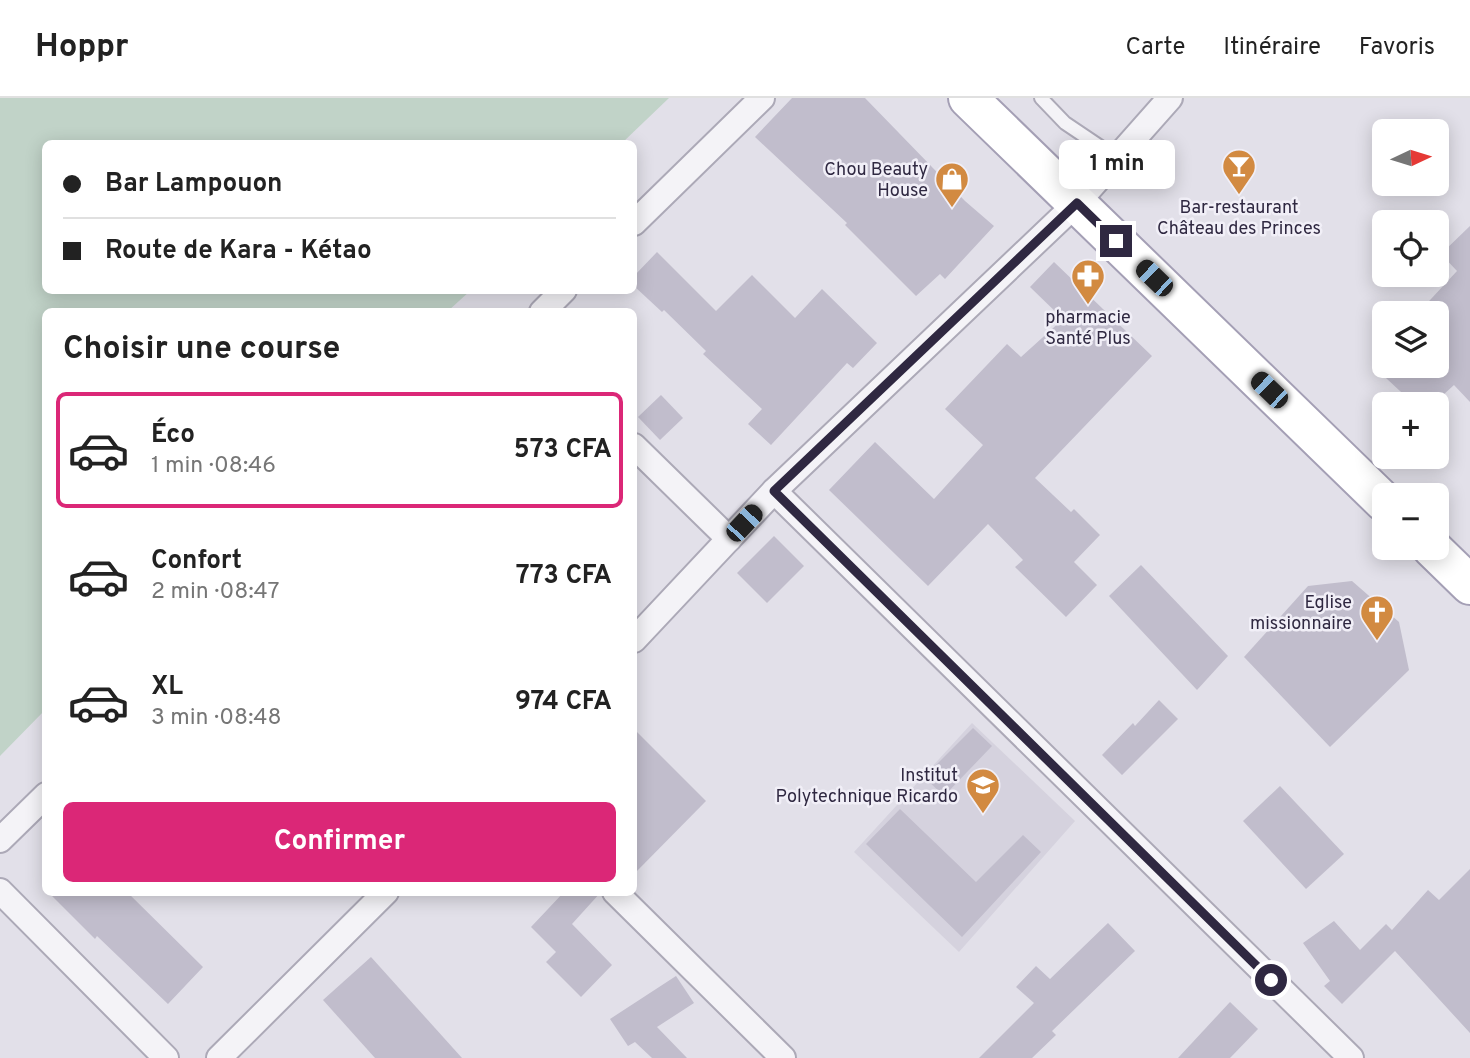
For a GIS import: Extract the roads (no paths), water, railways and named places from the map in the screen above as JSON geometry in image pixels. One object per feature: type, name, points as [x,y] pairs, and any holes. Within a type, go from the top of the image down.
[{"type":"main road","points":[[968,98],[1372,490]]},
{"type":"main road","points":[[1444,560],[1470,585]]},
{"type":"street","points":[[637,220],[762,98]]},
{"type":"street","points":[[637,637],[774,491],[1077,203],[1170,98]]},
{"type":"street","points":[[546,308],[560,294]]},
{"type":"street","points":[[637,449],[729,539]]},
{"type":"street","points":[[774,491],[1351,1058]]},
{"type":"street","points":[[0,839],[42,799]]},
{"type":"street","points":[[0,891],[166,1058]]},
{"type":"street","points":[[219,1058],[382,896]]},
{"type":"street","points":[[619,896],[783,1058]]},
{"type":"lane","points":[[1041,98],[1065,124],[1117,158]]},
{"type":"place","name":"Bar-restaurant Château des Princes","points":[[1239,196]]},
{"type":"place","name":"Chou Beauty House","points":[[952,209]]},
{"type":"place","name":"pharmacie Santé Plus","points":[[1088,306]]},
{"type":"place","name":"Eglise missionnaire","points":[[1377,642]]},
{"type":"place","name":"Institut Polytechnique Ricardo","points":[[983,815]]}]
